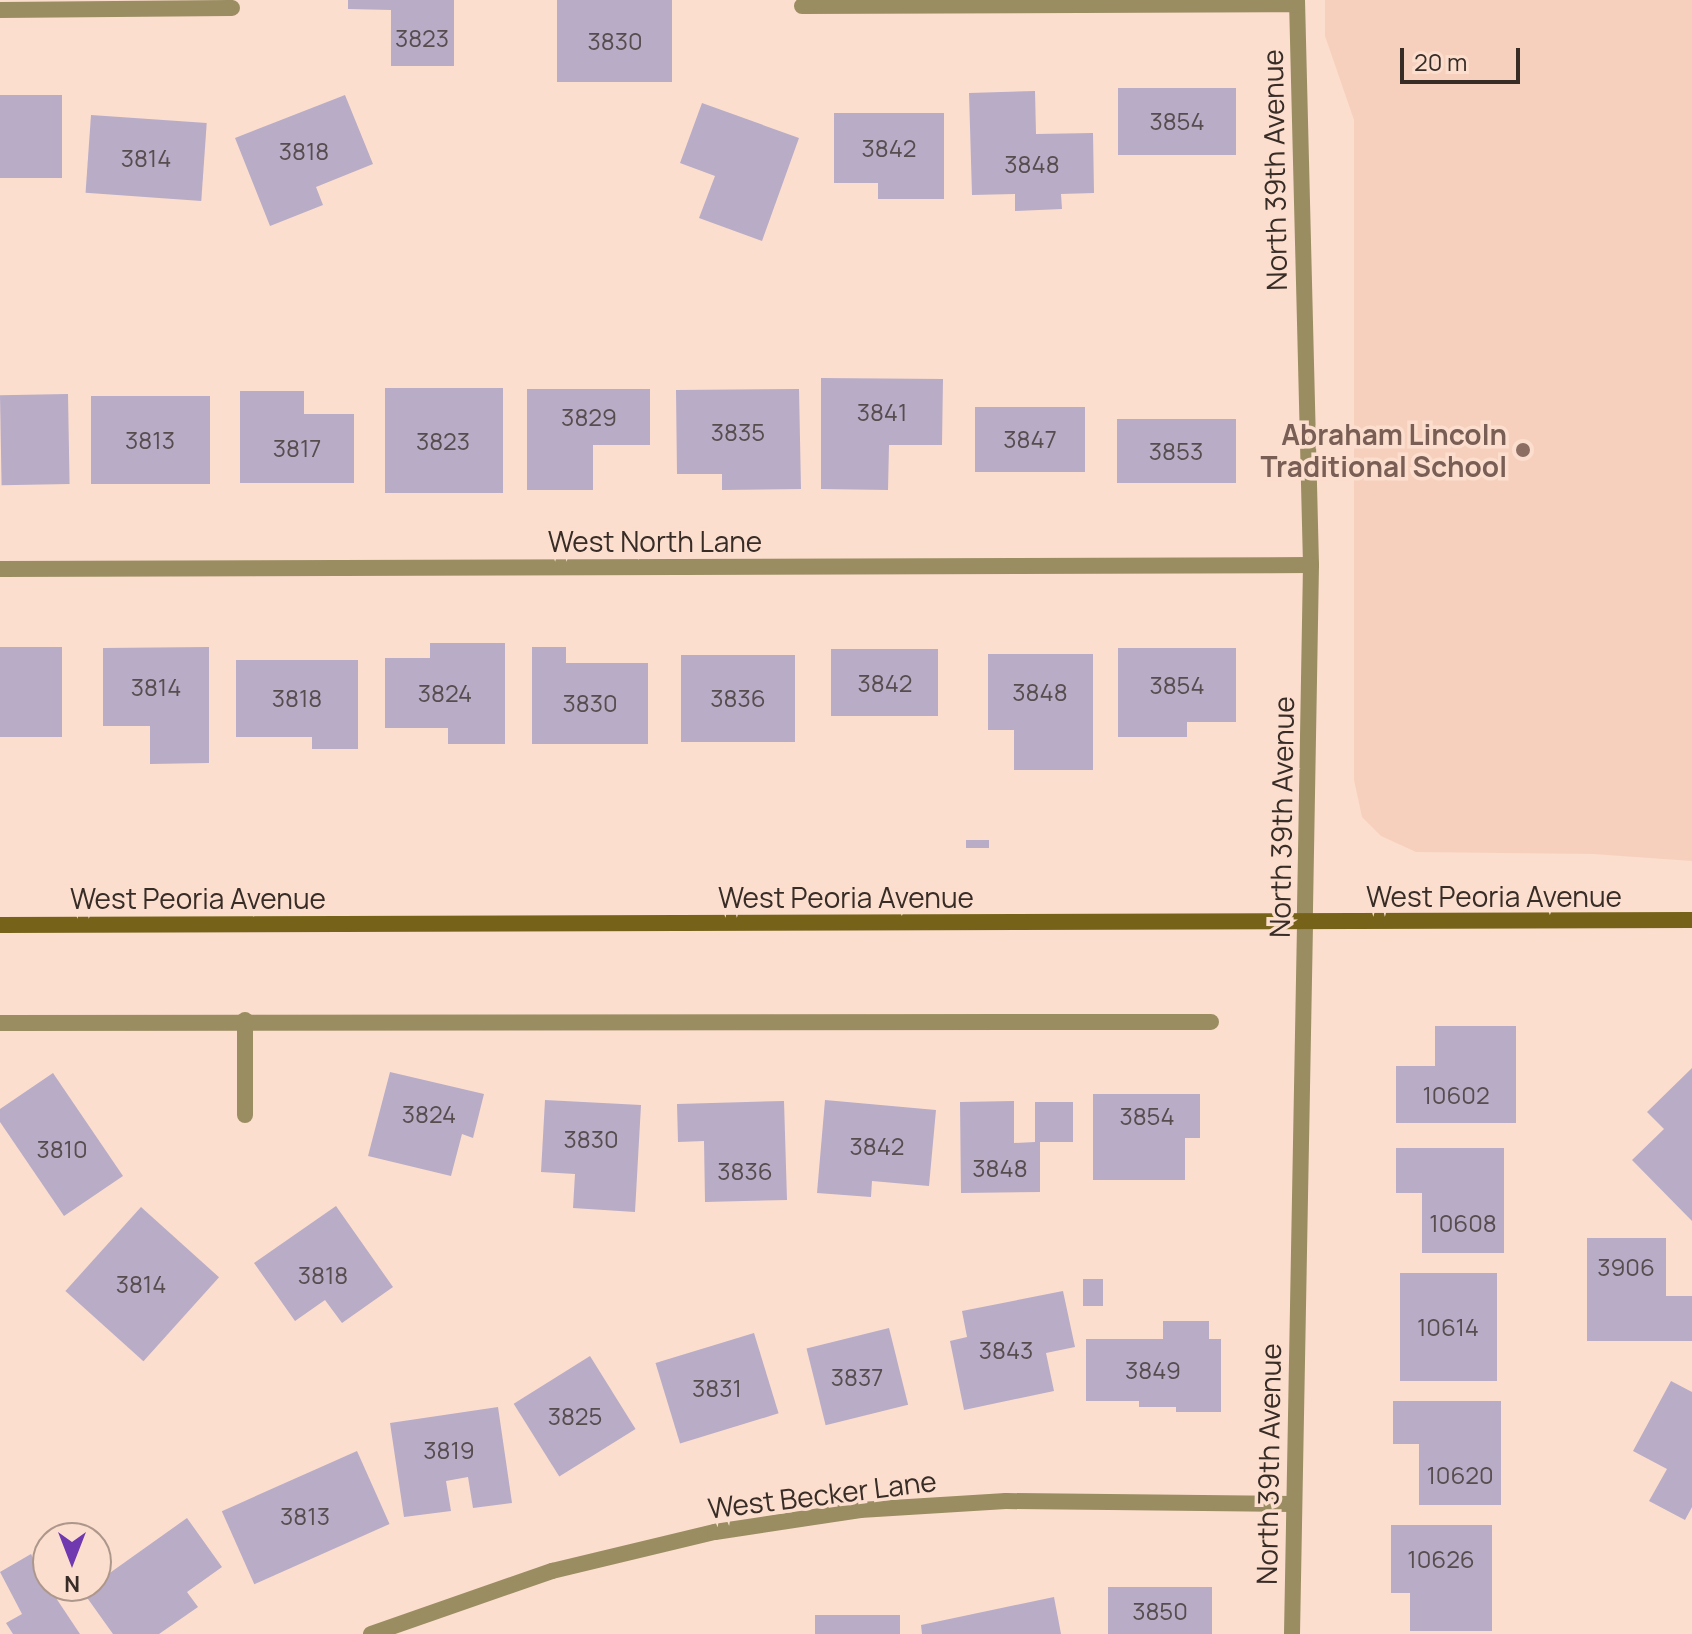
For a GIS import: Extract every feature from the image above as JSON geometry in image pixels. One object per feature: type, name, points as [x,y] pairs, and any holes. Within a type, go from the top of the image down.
[{"type":"main road","name":"West Peoria Avenue","points":[[0,925],[1692,920]]},
{"type":"street","points":[[802,6],[1297,2]]},
{"type":"street","name":"North 39th Avenue","points":[[1292,1634],[1311,565],[1297,2]]},
{"type":"street","points":[[0,10],[232,8]]},
{"type":"street","name":"West North Lane","points":[[0,569],[1311,565]]},
{"type":"street","points":[[245,1020],[245,1115]]},
{"type":"street","points":[[0,1023],[245,1020],[1211,1022]]},
{"type":"street","name":"West Becker Lane","points":[[371,1634],[552,1571],[715,1532],[860,1510],[1006,1501],[1294,1504]]},
{"type":"shaded area","name":"Abraham Lincoln Traditional School","points":[[1325,0],[1692,0],[1692,861],[1593,854],[1416,852],[1381,836],[1362,817],[1354,780],[1354,120],[1325,36]]},
{"type":"building","points":[[348,0],[454,0],[454,66],[391,66],[391,10],[348,9]]},
{"type":"building","points":[[557,0],[672,0],[672,82],[557,82]]},
{"type":"building","points":[[1118,88],[1236,88],[1236,155],[1118,155]]},
{"type":"building","points":[[1035,91],[1036,134],[1093,133],[1094,193],[1061,194],[1062,209],[1015,211],[1015,194],[972,195],[969,93]]},
{"type":"building","points":[[0,95],[62,95],[62,178],[0,178]]},
{"type":"building","points":[[345,95],[373,164],[316,187],[323,205],[270,226],[235,138]]},
{"type":"building","points":[[702,103],[799,138],[762,241],[699,218],[715,176],[680,163]]},
{"type":"building","points":[[834,113],[944,113],[944,199],[878,199],[878,183],[834,183]]},
{"type":"building","points":[[91,115],[207,123],[201,201],[86,193]]},
{"type":"building","points":[[821,378],[943,379],[942,445],[889,445],[888,490],[821,489]]},
{"type":"building","points":[[385,388],[503,388],[503,493],[385,493]]},
{"type":"building","points":[[527,389],[650,389],[650,445],[593,445],[593,490],[527,490]]},
{"type":"building","points":[[799,389],[801,489],[722,490],[722,474],[677,474],[676,390]]},
{"type":"building","points":[[240,391],[304,391],[304,414],[354,414],[354,483],[240,483]]},
{"type":"building","points":[[68,394],[70,484],[2,485],[0,395]]},
{"type":"building","points":[[91,396],[210,396],[210,484],[91,484]]},
{"type":"building","points":[[975,407],[1085,407],[1085,472],[975,472]]},
{"type":"building","points":[[1117,419],[1236,419],[1236,483],[1117,483]]},
{"type":"building","points":[[430,643],[505,643],[505,744],[448,744],[448,728],[385,728],[385,658],[430,658]]},
{"type":"building","points":[[0,647],[62,647],[62,737],[0,737]]},
{"type":"building","points":[[209,647],[209,763],[150,764],[150,726],[103,726],[103,648]]},
{"type":"building","points":[[532,647],[566,647],[566,663],[648,663],[648,744],[532,744]]},
{"type":"building","points":[[1118,648],[1236,648],[1236,722],[1187,722],[1187,737],[1118,737]]},
{"type":"building","points":[[831,649],[938,649],[938,716],[831,716]]},
{"type":"building","points":[[988,654],[1093,654],[1093,770],[1014,770],[1014,730],[988,730]]},
{"type":"building","points":[[681,655],[795,655],[795,742],[681,742]]},
{"type":"building","points":[[236,660],[358,660],[358,749],[312,749],[312,737],[236,737]]},
{"type":"building","points":[[966,840],[989,840],[989,848],[966,848]]},
{"type":"building","points":[[1435,1026],[1516,1026],[1516,1123],[1396,1123],[1396,1066],[1435,1066]]},
{"type":"building","points":[[1692,1068],[1692,1221],[1632,1160],[1664,1129],[1647,1112]]},
{"type":"building","points":[[390,1072],[484,1094],[473,1138],[462,1134],[451,1176],[368,1156]]},
{"type":"building","points":[[53,1073],[123,1176],[64,1216],[0,1122],[0,1109]]},
{"type":"building","points":[[1093,1094],[1200,1094],[1200,1138],[1185,1138],[1185,1180],[1093,1180]]},
{"type":"building","points":[[545,1100],[641,1105],[635,1212],[573,1208],[575,1174],[541,1172]]},
{"type":"building","points":[[825,1100],[936,1110],[929,1186],[872,1181],[871,1197],[817,1193]]},
{"type":"building","points":[[784,1101],[787,1200],[705,1202],[704,1141],[678,1142],[677,1104]]},
{"type":"building","points":[[1014,1101],[1014,1143],[1035,1142],[1035,1102],[1073,1102],[1073,1142],[1040,1142],[1040,1192],[961,1193],[960,1102]]},
{"type":"building","points":[[1396,1148],[1504,1148],[1504,1253],[1422,1253],[1422,1193],[1396,1193]]},
{"type":"building","points":[[336,1206],[393,1287],[342,1323],[325,1300],[295,1321],[254,1263]]},
{"type":"building","points":[[141,1207],[219,1277],[143,1361],[65,1291]]},
{"type":"building","points":[[1587,1238],[1666,1238],[1666,1296],[1692,1296],[1692,1341],[1587,1341]]},
{"type":"building","points":[[1400,1273],[1497,1273],[1497,1381],[1400,1381]]},
{"type":"building","points":[[1083,1279],[1103,1279],[1103,1306],[1083,1306]]},
{"type":"building","points":[[1063,1291],[1075,1347],[1046,1353],[1054,1391],[964,1410],[950,1341],[967,1337],[962,1311]]},
{"type":"building","points":[[1163,1321],[1209,1321],[1209,1339],[1221,1339],[1221,1412],[1176,1412],[1176,1407],[1139,1407],[1139,1401],[1086,1401],[1086,1339],[1163,1339]]},
{"type":"building","points":[[889,1328],[908,1405],[826,1425],[807,1349]]},
{"type":"building","points":[[754,1333],[779,1413],[680,1443],[656,1363]]},
{"type":"building","points":[[590,1356],[636,1429],[559,1477],[514,1404]]},
{"type":"building","points":[[1671,1381],[1692,1392],[1692,1507],[1685,1520],[1649,1501],[1667,1469],[1633,1451]]},
{"type":"building","points":[[1393,1401],[1501,1401],[1501,1505],[1419,1505],[1419,1444],[1393,1444]]},
{"type":"building","points":[[498,1407],[512,1503],[473,1508],[468,1477],[446,1481],[451,1511],[404,1517],[390,1423]]},
{"type":"building","points":[[357,1451],[390,1524],[254,1584],[222,1511]]},
{"type":"building","points":[[187,1518],[222,1567],[187,1592],[198,1607],[159,1634],[113,1634],[90,1602],[112,1602],[112,1571]]},
{"type":"building","points":[[1391,1525],[1492,1525],[1492,1631],[1410,1631],[1410,1593],[1391,1593]]},
{"type":"building","points":[[31,1554],[32,1602],[59,1602],[80,1634],[13,1634],[6,1623],[22,1614],[0,1572]]},
{"type":"building","points":[[1108,1587],[1212,1587],[1212,1634],[1108,1634]]},
{"type":"building","points":[[1054,1597],[1061,1634],[922,1634],[921,1625]]},
{"type":"building","points":[[815,1615],[900,1615],[900,1634],[815,1634]]},
{"type":"place","name":"Abraham Lincoln Traditional School","points":[[1523,450]]}]
